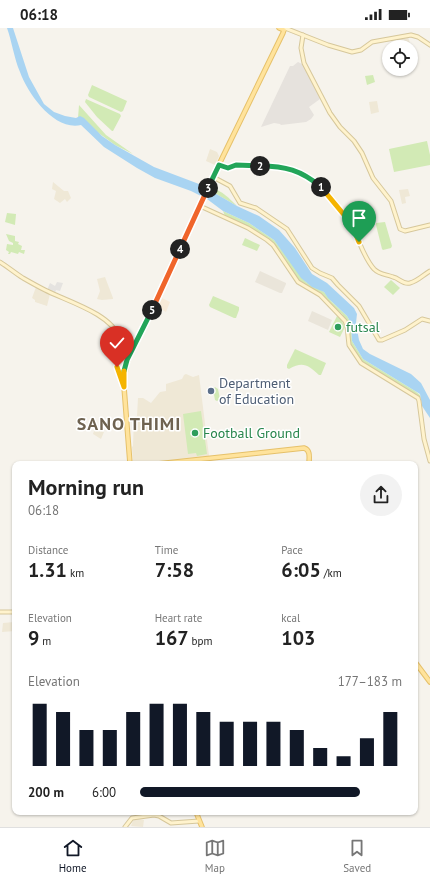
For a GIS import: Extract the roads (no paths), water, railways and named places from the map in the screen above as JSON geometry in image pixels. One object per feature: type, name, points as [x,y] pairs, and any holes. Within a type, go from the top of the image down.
[{"type":"main road","points":[[130,461],[124,387],[124,373],[127,360],[284,30],[279,28]]},
{"type":"main road","points":[[185,461],[304,448],[307,449],[309,461]]},
{"type":"main road","points":[[418,666],[430,682]]},
{"type":"main road","points":[[197,815],[202,827]]},
{"type":"street","points":[[284,30],[285,28],[303,36],[352,52],[361,50],[372,42],[411,35],[418,37],[430,45]]},
{"type":"street","points":[[303,36],[300,48],[304,63],[330,113],[340,127],[354,140],[374,178],[391,201],[400,228],[405,231],[430,225]]},
{"type":"street","points":[[219,165],[228,168],[236,165],[278,166],[303,174],[325,190],[345,216],[353,227],[366,257],[376,271],[408,283],[421,278],[430,271]]},
{"type":"street","points":[[213,177],[230,186],[240,203],[256,208],[287,230],[312,268],[332,278],[359,306],[379,340],[405,330],[422,319],[430,321]]},
{"type":"street","points":[[201,204],[248,228],[267,240],[276,250],[298,282],[321,296],[345,321],[349,345],[361,363],[418,398],[420,401],[424,439],[430,462]]},
{"type":"street","points":[[0,262],[22,278],[45,290],[90,309],[113,327],[119,338],[117,367],[124,387]]},
{"type":"street","points":[[0,612],[12,612]]},
{"type":"street","points":[[125,827],[132,818],[147,815],[157,815],[171,823],[199,821]]},
{"type":"water","points":[[7,28],[13,28],[29,77],[44,104],[54,112],[65,116],[76,118],[80,116],[84,118],[102,136],[115,145],[154,167],[199,184],[237,206],[259,216],[279,230],[295,248],[312,274],[327,283],[354,308],[357,314],[356,323],[359,340],[363,349],[370,354],[411,374],[421,383],[430,400],[430,418],[422,406],[420,394],[363,359],[352,341],[351,323],[347,316],[328,298],[324,292],[312,287],[301,278],[274,240],[249,223],[223,211],[207,199],[191,191],[155,178],[137,168],[104,147],[81,125],[71,125],[61,122],[52,117],[43,109],[29,90],[20,72]]},
{"type":"place","name":"futsal","points":[[338,327]]},
{"type":"place","name":"Department of Education","points":[[211,391]]},
{"type":"place","name":"Football Ground","points":[[195,433]]},
{"type":"district","name":"SANO THIMI","points":[[129,423]]}]
